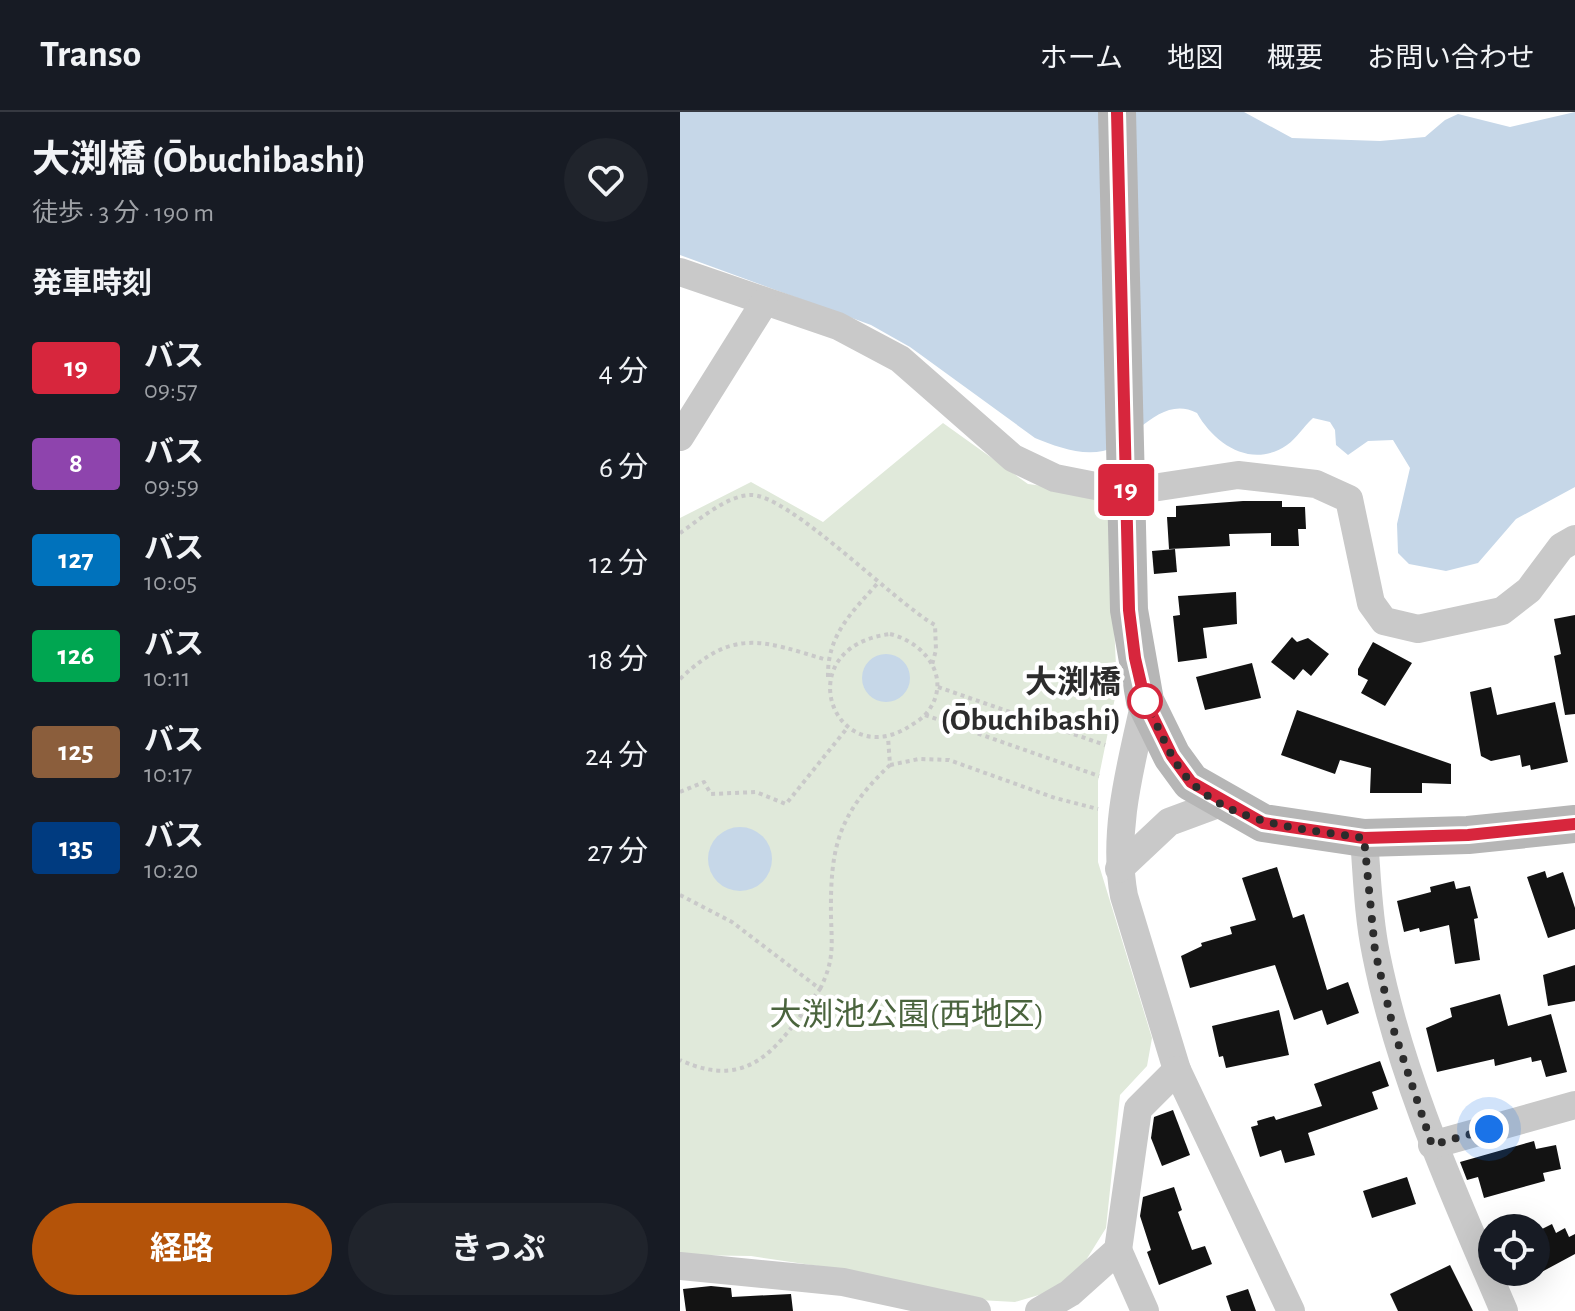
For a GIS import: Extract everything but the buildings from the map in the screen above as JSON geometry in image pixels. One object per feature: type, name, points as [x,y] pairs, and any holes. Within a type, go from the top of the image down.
[{"type":"street","points":[[1117,112],[1129,610],[1135,658],[1145,701],[1172,756],[1191,782],[1263,823],[1364,838],[1468,835],[1575,824]]},
{"type":"street","points":[[680,272],[838,326],[900,359],[1013,458],[1055,478],[1126,492],[1238,475],[1316,484],[1349,499],[1371,603],[1384,621],[1418,629],[1502,611],[1529,590],[1561,547],[1575,539]]},
{"type":"street","points":[[680,437],[764,303]]},
{"type":"street","points":[[1145,701],[1125,795],[1119,869],[1124,896],[1177,1070],[1291,1311]]},
{"type":"street","points":[[1125,795],[1130,807],[1139,815],[1169,822]]},
{"type":"street","points":[[1119,869],[1169,822],[1223,802]]},
{"type":"street","points":[[1364,838],[1375,951],[1394,1031],[1432,1145],[1504,1311]]},
{"type":"street","points":[[1145,1311],[1118,1250],[1138,1109],[1177,1070]]},
{"type":"street","points":[[1432,1145],[1575,1105]]},
{"type":"street","points":[[1039,1311],[1070,1293],[1118,1250]]},
{"type":"street","points":[[680,1266],[843,1282],[977,1311]]},
{"type":"path","points":[[680,533],[733,499],[752,494],[783,508],[816,531],[877,584],[935,625],[936,650],[932,665]]},
{"type":"path","points":[[828,679],[837,660],[871,636],[890,634],[908,638],[922,649],[932,665],[938,687],[936,699],[925,715],[888,737],[869,737],[842,723],[830,702],[828,679],[827,652],[849,614],[877,584]]},
{"type":"path","points":[[680,679],[705,655],[761,641],[827,660]]},
{"type":"path","points":[[938,687],[1105,745]]},
{"type":"path","points":[[925,715],[1099,776]]},
{"type":"path","points":[[680,792],[704,782],[711,794],[756,792],[786,804],[849,726]]},
{"type":"path","points":[[888,737],[890,765]]},
{"type":"path","points":[[680,1060],[715,1070],[751,1068],[777,1046],[820,989],[832,964],[831,869],[837,836],[855,806],[890,765],[919,759],[949,760],[1055,798],[1098,809]]},
{"type":"path","points":[[680,895],[732,922],[820,989]]},
{"type":"green space","name":"大渕池公園(西地区)","points":[[943,423],[1028,484],[1108,495],[1117,688],[1098,781],[1098,862],[1152,1038],[1147,1066],[1120,1095],[1106,1228],[1083,1265],[1049,1292],[1015,1302],[961,1299],[818,1266],[751,1256],[684,1255],[680,1252],[680,518],[751,482],[823,522]]},
{"type":"water","points":[[680,112],[1244,112],[1292,138],[1380,141],[1425,137],[1445,120],[1458,114],[1510,127],[1575,112],[1575,487],[1516,519],[1478,563],[1446,571],[1409,564],[1398,553],[1397,524],[1410,468],[1393,440],[1368,441],[1348,455],[1336,445],[1335,430],[1330,422],[1313,418],[1287,445],[1261,455],[1248,454],[1224,444],[1197,413],[1184,409],[1159,414],[1114,447],[1103,451],[1077,451],[1035,438],[910,347],[871,325],[680,255]]},
{"type":"water","points":[[886,654],[903,661],[910,678],[903,695],[886,702],[869,695],[862,678],[869,661]]},
{"type":"water","points":[[734,827],[746,827],[763,836],[770,847],[770,871],[763,882],[746,891],[734,891],[722,886],[713,877],[708,865],[708,853],[713,841],[722,832]]},
{"type":"bus line","name":"19","points":[[1117,112],[1129,610],[1135,658],[1145,701],[1172,756],[1191,782],[1263,823],[1364,838],[1559,829],[1575,824]]},
{"type":"place","name":"大渕橋 (Ōbuchibashi)","points":[[1145,701]]},
{"type":"route","points":[[1145,701],[1172,756],[1191,782],[1263,823],[1364,838],[1375,951],[1394,1031],[1432,1145],[1489,1129]]}]
